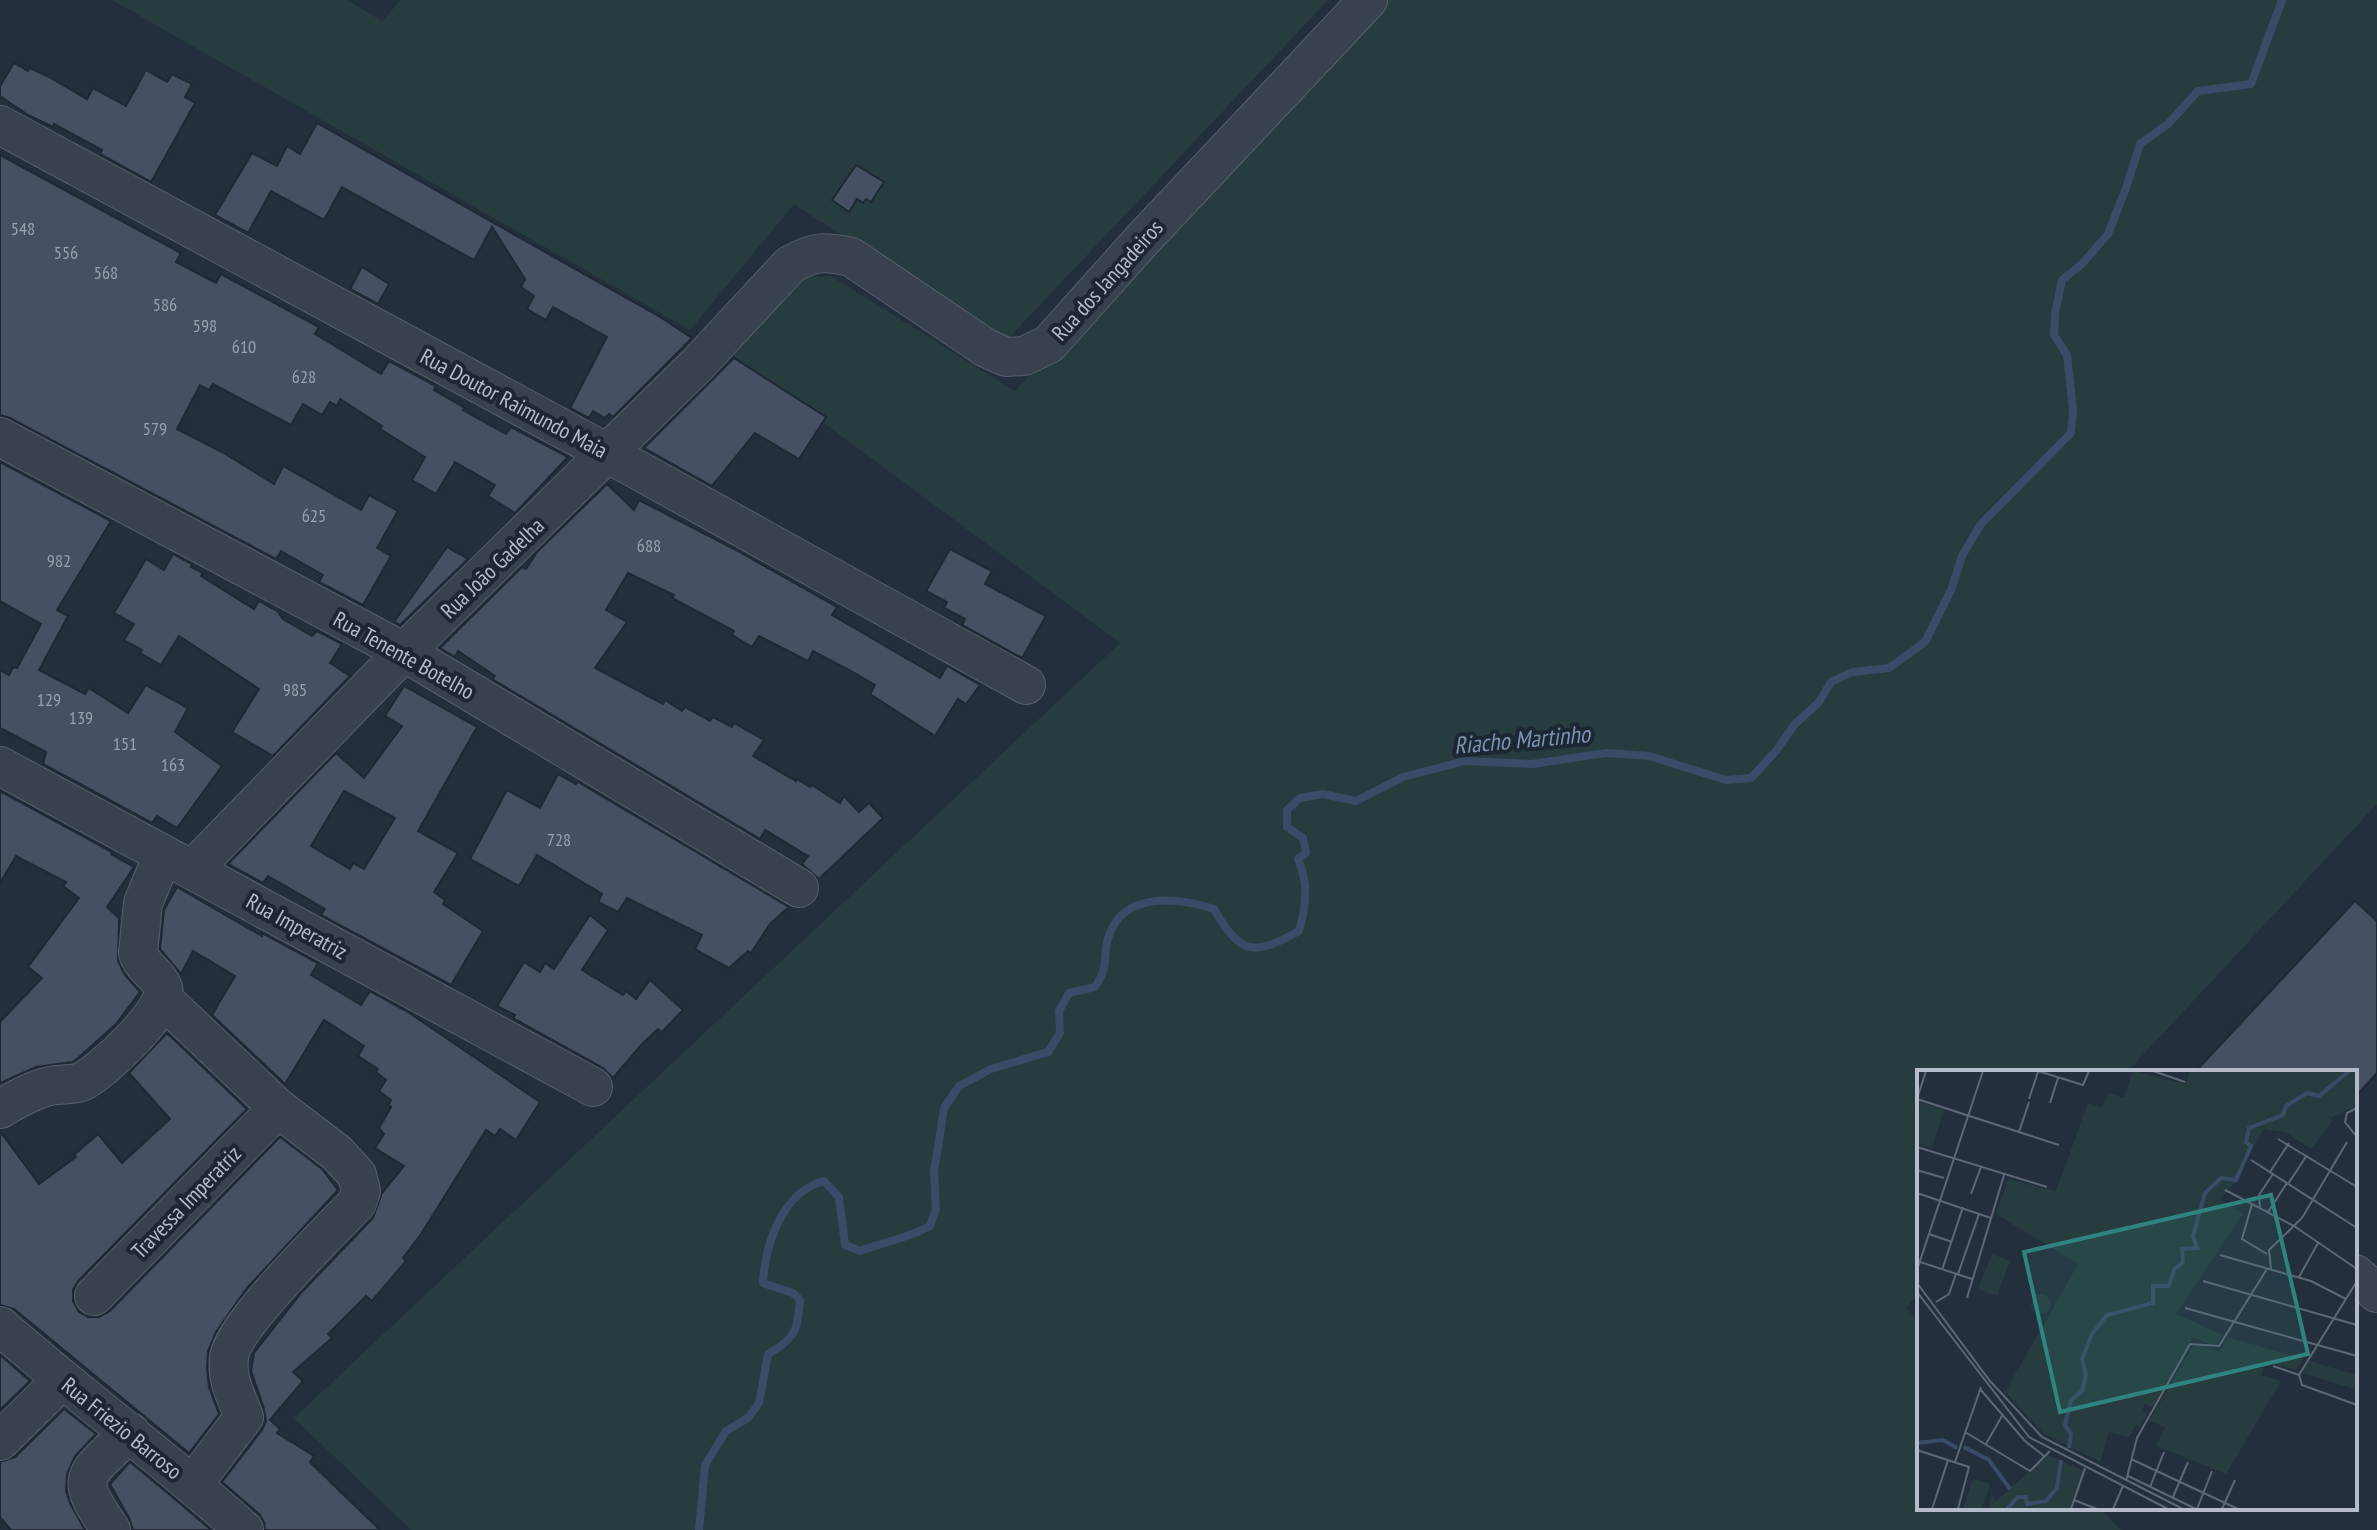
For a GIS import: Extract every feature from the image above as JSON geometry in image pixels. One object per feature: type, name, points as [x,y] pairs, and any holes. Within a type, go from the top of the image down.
[{"type":"street","name":"Rua dos Jangadeiros","points":[[790,265],[809,254],[829,252],[851,257],[986,348],[1006,357],[1024,356],[1049,344],[1143,239],[1368,0]]},
{"type":"street","name":"Rua Doutor Raimundo Maia","points":[[0,125],[609,454],[1026,685]]},
{"type":"street","name":"Rua João Gadelha","points":[[164,1000],[163,987],[140,960],[138,953],[143,903],[178,862],[404,652],[609,454],[790,265]]},
{"type":"street","name":"Rua Tenente Botelho","points":[[0,437],[404,652],[799,888]]},
{"type":"street","name":"Rua Imperatriz","points":[[0,766],[593,1087]]},
{"type":"street","points":[[0,1109],[47,1087],[81,1081],[104,1066],[134,1038],[164,1000],[278,1108],[337,1153],[357,1175],[361,1191],[351,1209],[288,1273],[237,1339],[228,1356],[229,1377],[244,1417],[193,1484]]},
{"type":"street","name":"Travessa Imperatriz","points":[[94,1296],[278,1108]]},
{"type":"street","points":[[2357,1276],[2377,1293]]},
{"type":"street","name":"Rua Friezio Barroso","points":[[0,1326],[62,1380],[193,1484],[244,1530]]},
{"type":"street","points":[[0,1441],[62,1380]]},
{"type":"street","points":[[111,1530],[91,1502],[86,1489],[88,1474],[130,1432]]},
{"type":"green space","points":[[112,0],[347,0],[382,21],[401,0],[1328,0],[1005,342],[794,204],[690,330]]},
{"type":"green space","points":[[1381,0],[2377,0],[2377,804],[2129,1070],[1917,1070],[1917,1296],[1906,1308],[1917,1319],[1917,1510],[2102,1510],[2121,1530],[411,1530],[294,1418],[1120,643],[730,353],[793,278],[831,276],[1015,391]]},
{"type":"building","points":[[14,63],[49,77],[87,99],[93,88],[126,106],[146,70],[167,82],[172,74],[192,84],[185,97],[195,103],[151,182],[100,154],[102,150],[54,124],[53,127],[28,115],[0,96],[0,86]]},
{"type":"building","points":[[317,123],[692,338],[613,417],[609,414],[605,418],[593,411],[589,418],[570,408],[607,337],[553,307],[546,320],[527,309],[534,296],[521,287],[525,279],[492,227],[474,260],[342,187],[324,220],[271,191],[248,233],[215,215],[252,153],[277,166],[287,146],[300,154]]},
{"type":"building","points":[[0,155],[181,253],[176,262],[216,283],[221,274],[319,327],[315,334],[381,374],[389,361],[436,386],[434,390],[465,408],[463,410],[506,434],[511,427],[568,457],[515,513],[488,496],[495,485],[455,462],[436,494],[412,480],[425,457],[340,399],[337,406],[330,402],[322,415],[303,404],[291,425],[213,384],[209,390],[200,385],[177,429],[274,484],[283,466],[361,510],[369,495],[398,511],[377,548],[391,556],[363,605],[319,582],[323,575],[281,551],[276,559],[0,415]]},
{"type":"building","points":[[856,165],[884,182],[871,202],[866,199],[863,203],[857,199],[849,212],[832,200]]},
{"type":"building","points":[[362,267],[389,284],[378,304],[350,289]]},
{"type":"building","points":[[734,358],[826,417],[799,459],[755,433],[712,486],[644,448]]},
{"type":"building","points":[[0,462],[111,521],[57,610],[68,616],[39,670],[85,694],[89,688],[128,713],[146,685],[188,708],[175,732],[222,766],[177,828],[157,816],[152,823],[43,764],[46,752],[0,728],[0,670],[9,675],[13,667],[17,668],[41,624],[0,601]]},
{"type":"building","points":[[607,484],[634,510],[639,500],[837,607],[832,615],[940,678],[947,666],[980,685],[966,704],[958,699],[935,736],[870,694],[875,685],[853,672],[813,651],[808,661],[759,636],[752,647],[732,635],[734,631],[672,598],[674,595],[628,573],[606,610],[627,622],[595,668],[663,704],[665,700],[682,711],[685,707],[710,721],[713,717],[732,727],[734,723],[764,740],[753,756],[796,781],[810,787],[812,785],[840,803],[844,796],[859,812],[869,803],[883,818],[819,879],[802,864],[808,856],[765,830],[760,839],[492,679],[495,676],[458,651],[455,657],[440,648],[522,567],[526,569],[537,552]]},
{"type":"building","points":[[447,547],[468,559],[400,625],[394,622]]},
{"type":"building","points":[[950,549],[992,571],[985,584],[1046,616],[1022,658],[962,625],[965,619],[944,608],[947,602],[926,591]]},
{"type":"building","points":[[173,554],[192,564],[191,567],[203,573],[201,576],[254,609],[259,601],[312,636],[317,631],[342,644],[330,663],[350,676],[273,756],[232,732],[259,689],[179,636],[161,665],[124,640],[134,624],[114,613],[146,559],[164,570]]},
{"type":"building","points":[[404,686],[477,727],[418,831],[458,853],[434,892],[445,900],[443,904],[483,931],[451,985],[321,915],[325,909],[268,876],[263,883],[228,864],[336,753],[364,778],[402,726],[385,716]],"holes":[[[344,791],[395,818],[364,869],[353,863],[350,869],[311,846]]]},
{"type":"building","points":[[558,774],[576,784],[578,782],[789,907],[770,924],[751,953],[748,951],[729,968],[695,949],[702,935],[627,898],[618,912],[598,902],[602,894],[537,855],[519,886],[470,859],[507,790],[540,808]]},
{"type":"building","points":[[0,791],[134,867],[107,907],[119,918],[118,961],[140,992],[116,1024],[72,1062],[36,1067],[0,1083],[0,1022],[42,978],[28,967],[79,898],[63,886],[66,882],[16,856],[0,883]]},
{"type":"building","points":[[177,887],[262,936],[262,933],[318,963],[311,975],[361,1005],[370,991],[408,1012],[540,1102],[516,1140],[500,1129],[495,1136],[486,1130],[403,1258],[406,1261],[372,1301],[366,1296],[328,1334],[332,1338],[293,1372],[303,1381],[270,1420],[280,1429],[277,1433],[314,1456],[310,1462],[380,1530],[265,1530],[259,1514],[222,1482],[266,1421],[251,1371],[254,1353],[301,1293],[373,1218],[382,1193],[404,1166],[375,1148],[384,1134],[379,1128],[391,1107],[388,1105],[391,1100],[379,1091],[386,1080],[376,1072],[378,1069],[358,1056],[364,1046],[324,1020],[285,1084],[212,1015],[235,976],[193,951],[181,974],[160,949],[164,910]]},
{"type":"building","points":[[2355,901],[2377,921],[2377,1073],[2357,1095],[2357,1070],[2197,1070]]},
{"type":"building","points":[[590,915],[608,930],[582,970],[623,995],[626,991],[636,999],[650,980],[683,1010],[662,1032],[658,1029],[642,1044],[613,1078],[603,1068],[497,1006],[524,962],[540,972],[545,963],[554,969]]},
{"type":"building","points":[[167,1033],[247,1109],[78,1281],[73,1290],[73,1301],[79,1312],[88,1317],[99,1317],[110,1311],[280,1137],[322,1169],[338,1190],[247,1288],[216,1332],[208,1351],[207,1368],[209,1387],[219,1414],[189,1453],[14,1309],[0,1305],[0,1131],[39,1184],[76,1157],[74,1155],[98,1134],[122,1163],[170,1119],[129,1073]]},
{"type":"building","points":[[0,1355],[30,1381],[0,1410]]},
{"type":"building","points":[[64,1409],[96,1434],[75,1456],[67,1474],[66,1491],[85,1530],[11,1530],[0,1517],[0,1462],[15,1457]]},
{"type":"building","points":[[130,1462],[211,1530],[133,1530],[110,1484]]},
{"type":"waterway","name":"Riacho Martinho","points":[[699,1530],[705,1465],[726,1431],[748,1418],[759,1403],[768,1354],[789,1338],[798,1319],[800,1300],[793,1293],[763,1283],[772,1237],[787,1208],[809,1187],[824,1181],[839,1197],[845,1245],[860,1251],[930,1226],[936,1209],[934,1172],[944,1108],[959,1086],[991,1069],[1048,1052],[1060,1033],[1059,1011],[1069,993],[1095,987],[1103,972],[1110,933],[1128,910],[1155,901],[1200,905],[1214,909],[1232,936],[1241,943],[1250,947],[1271,945],[1299,931],[1303,913],[1305,886],[1298,859],[1306,853],[1303,838],[1287,827],[1287,810],[1300,798],[1323,794],[1356,801],[1403,777],[1465,761],[1532,764],[1606,753],[1649,756],[1726,780],[1751,778],[1776,751],[1794,725],[1819,702],[1831,682],[1852,672],[1889,668],[1925,642],[1952,588],[1962,556],[1981,524],[2071,433],[2073,410],[2067,355],[2054,335],[2062,280],[2082,264],[2108,234],[2140,144],[2168,124],[2198,91],[2251,84],[2282,0]]}]
